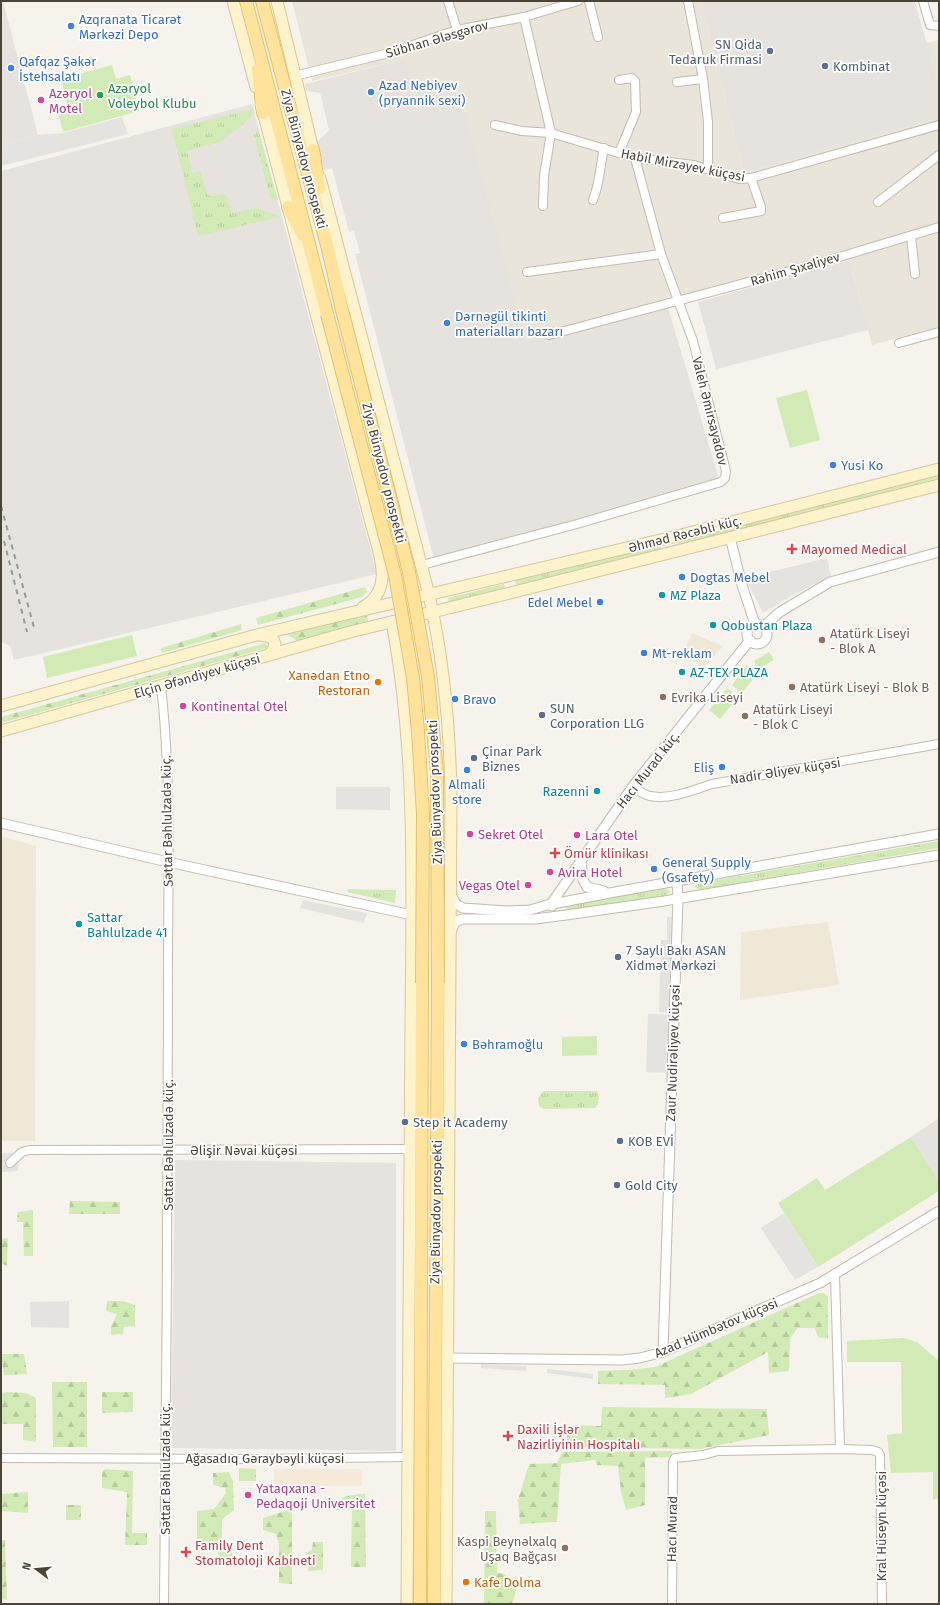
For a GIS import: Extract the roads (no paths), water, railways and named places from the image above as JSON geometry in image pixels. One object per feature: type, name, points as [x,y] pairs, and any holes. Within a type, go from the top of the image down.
[{"type":"main road","name":"Ziya Bünyadov prospekti","points":[[234,1],[370,519],[383,577],[381,588],[372,601],[348,612]]},
{"type":"main road","name":"Ziya Bünyadov prospekti","points":[[246,1],[395,575],[413,678],[423,814],[420,1604]]},
{"type":"main road","name":"Ziya Bünyadov prospekti","points":[[262,1],[328,249],[342,310],[409,572],[428,677],[437,772],[438,1017],[434,1321],[434,1604]]},
{"type":"main road","name":"Ziya Bünyadov prospekti","points":[[277,1],[313,150],[422,565],[433,612],[446,699],[451,778],[451,932],[446,1358],[446,1604]]},
{"type":"main road","points":[[268,24],[294,76]]},
{"type":"main road","points":[[254,28],[263,113]]},
{"type":"main road","points":[[313,150],[328,249]]},
{"type":"main road","points":[[288,207],[312,251]]},
{"type":"main road","name":"Əhməd Rəcəbli küç.","points":[[389,604],[673,537],[939,469]]},
{"type":"main road","name":"Əhməd Rəcəbli küç.","points":[[433,612],[939,485]]},
{"type":"main road","points":[[370,519],[381,533],[386,535],[396,534],[405,526],[407,506]]},
{"type":"main road","points":[[673,537],[676,551]]},
{"type":"main road","points":[[506,577],[510,593]]},
{"type":"main road","name":"Elçin Əfəndiyev küçəsi","points":[[1,706],[253,636],[348,612],[389,604]]},
{"type":"main road","name":"Elçin Əfəndiyev küçəsi","points":[[1,731],[267,656],[433,612]]},
{"type":"main road","name":"Ziya Bünyadov prospekti","points":[[392,622],[405,712],[411,798],[411,1149],[407,1604]]},
{"type":"main road","points":[[253,636],[265,635],[274,640],[275,647],[267,656]]},
{"type":"main road","points":[[405,712],[409,693],[412,687],[422,682],[433,682],[437,685],[446,699]]},
{"type":"main road","points":[[422,1016],[411,1149],[422,1241]]},
{"type":"main road","points":[[436,1242],[448,1151],[438,1017]]},
{"type":"street","points":[[448,1],[457,30]]},
{"type":"street","name":"Sübhan Ələsgərov","points":[[294,76],[389,53],[457,30],[524,17],[578,1]]},
{"type":"street","points":[[589,1],[598,38]]},
{"type":"street","points":[[688,1],[703,78],[708,122],[708,169]]},
{"type":"street","points":[[923,1],[930,25],[939,26]]},
{"type":"street","points":[[524,17],[551,134],[544,176],[543,206]]},
{"type":"street","points":[[619,80],[632,78],[635,81],[637,107],[619,153]]},
{"type":"street","points":[[677,82],[703,78]]},
{"type":"street","name":"Habil Mirzəyev küçəsi","points":[[495,125],[522,131],[551,134],[636,158],[708,169],[739,179],[751,178],[939,125]]},
{"type":"street","points":[[593,200],[600,180],[599,171],[604,148]]},
{"type":"street","points":[[878,202],[939,155]]},
{"type":"street","name":"Valeh Əmirsayadov","points":[[422,565],[577,524],[721,482],[725,478],[726,471],[693,341],[661,254],[636,158]]},
{"type":"street","points":[[723,218],[761,211],[751,178]]},
{"type":"street","name":"Rəhim Şıxəliyev","points":[[549,335],[816,264],[939,227]]},
{"type":"street","points":[[911,236],[915,274]]},
{"type":"street","points":[[527,272],[661,254]]},
{"type":"street","points":[[899,343],[939,332]]},
{"type":"street","points":[[730,538],[742,586],[759,625],[767,632],[764,641],[755,643],[750,640],[748,630],[759,625],[830,582],[939,552]]},
{"type":"street","name":"Hacı Murad küç.","points":[[551,904],[633,786],[750,640]]},
{"type":"street","name":"Səttar Bəhlulzadə küç.","points":[[161,686],[166,728],[168,862],[168,1150],[164,1604]]},
{"type":"street","name":"Nadir Əliyev küçəsi","points":[[633,786],[650,796],[664,796],[687,792],[724,781],[939,744]]},
{"type":"street","points":[[1,823],[168,862],[412,915]]},
{"type":"street","points":[[451,895],[458,907],[469,909],[530,910],[551,904],[615,892],[939,834]]},
{"type":"street","points":[[451,932],[455,922],[462,919],[530,919],[566,915],[939,855]]},
{"type":"street","points":[[581,862],[582,880],[587,887],[595,890],[615,892]]},
{"type":"street","name":"Zaur Nudirəliyev küçəsi","points":[[663,1352],[678,898],[677,882]]},
{"type":"street","points":[[551,904],[556,913],[566,915]]},
{"type":"street","name":"Əlişir Nəvai küçəsi","points":[[10,1163],[22,1152],[29,1150],[411,1149]]},
{"type":"street","name":"Azad Hümbətov küçəsi","points":[[446,1358],[622,1360],[640,1358],[663,1352],[807,1289],[835,1275],[939,1211]]},
{"type":"street","points":[[835,1275],[840,1449]]},
{"type":"street","name":"Kral Hüseyn küçəsi","points":[[840,1449],[876,1450],[880,1455],[882,1604]]},
{"type":"street","name":"Hacı Murad","points":[[672,1604],[673,1462],[675,1458],[679,1456],[703,1455],[718,1451],[840,1449]]},
{"type":"street","name":"Ağasadıq Gəraybəyli küçəsi","points":[[1,1458],[165,1459],[408,1457]]},
{"type":"railway","points":[[1,506],[35,631]]},
{"type":"railway","points":[[4,541],[27,632]]},
{"type":"place","name":"Azqranata Ticarət Mərkəzi Depo","points":[[71,26]]},
{"type":"place","name":"SN Qida Tedaruk Firmasi","points":[[770,51]]},
{"type":"place","name":"Kombinat","points":[[825,66]]},
{"type":"place","name":"Qafqaz Şəkər İstehsalatı","points":[[11,68]]},
{"type":"place","name":"Azad Nebiyev (pryannik sexi)","points":[[371,92]]},
{"type":"place","name":"Azəryol Voleybol Klubu","points":[[100,95]]},
{"type":"place","name":"Azəryol Motel","points":[[41,100]]},
{"type":"place","name":"Dərnəgül tikinti materialları bazarı","points":[[447,323]]},
{"type":"place","name":"Yusi Ko","points":[[833,465]]},
{"type":"place","name":"Mayomed Medical","points":[[792,549]]},
{"type":"place","name":"Dogtas Mebel","points":[[682,577]]},
{"type":"place","name":"MZ Plaza","points":[[662,595]]},
{"type":"place","name":"Edel Mebel","points":[[600,602]]},
{"type":"place","name":"Qobustan Plaza","points":[[713,625]]},
{"type":"place","name":"Atatürk Liseyi - Blok A","points":[[822,640]]},
{"type":"place","name":"Mt-reklam","points":[[644,653]]},
{"type":"place","name":"AZ-TEX PLAZA","points":[[682,672]]},
{"type":"place","name":"Xanədan Etno Restoran","points":[[378,682]]},
{"type":"place","name":"Atatürk Liseyi - Blok B","points":[[792,687]]},
{"type":"place","name":"Evrika Liseyi","points":[[663,697]]},
{"type":"place","name":"Bravo","points":[[455,699]]},
{"type":"place","name":"Kontinental Otel","points":[[183,706]]},
{"type":"place","name":"SUN Corporation LLG","points":[[542,715]]},
{"type":"place","name":"Atatürk Liseyi - Blok C","points":[[745,716]]},
{"type":"place","name":"Çinar Park Biznes","points":[[474,758]]},
{"type":"place","name":"Eliş","points":[[722,767]]},
{"type":"place","name":"Almali store","points":[[467,770]]},
{"type":"place","name":"Razenni","points":[[597,791]]},
{"type":"place","name":"Sekret Otel","points":[[470,834]]},
{"type":"place","name":"Lara Otel","points":[[577,835]]},
{"type":"place","name":"Ömür klinikası","points":[[555,853]]},
{"type":"place","name":"General Supply (Gsafety)","points":[[654,869]]},
{"type":"place","name":"Avira Hotel","points":[[550,872]]},
{"type":"place","name":"Vegas Otel","points":[[528,885]]},
{"type":"place","name":"Sattar Bahlulzade 41","points":[[79,924]]},
{"type":"place","name":"7 Saylı Bakı ASAN Xidmət Mərkəzi","points":[[618,957]]},
{"type":"place","name":"Bəhramoğlu","points":[[464,1044]]},
{"type":"place","name":"Step it Academy","points":[[405,1122]]},
{"type":"place","name":"KOB EVİ","points":[[620,1141]]},
{"type":"place","name":"Gold City","points":[[617,1185]]},
{"type":"place","name":"Daxili İşlər Nazirliyinin Hospitalı","points":[[508,1436]]},
{"type":"place","name":"Yataqxana - Pedaqoji Universitet","points":[[248,1495]]},
{"type":"place","name":"Kaspi Beynəlxalq Uşaq Bağçası","points":[[565,1548]]},
{"type":"place","name":"Family Dent Stomatoloji Kabineti","points":[[186,1552]]},
{"type":"place","name":"Kafe Dolma","points":[[466,1582]]}]
